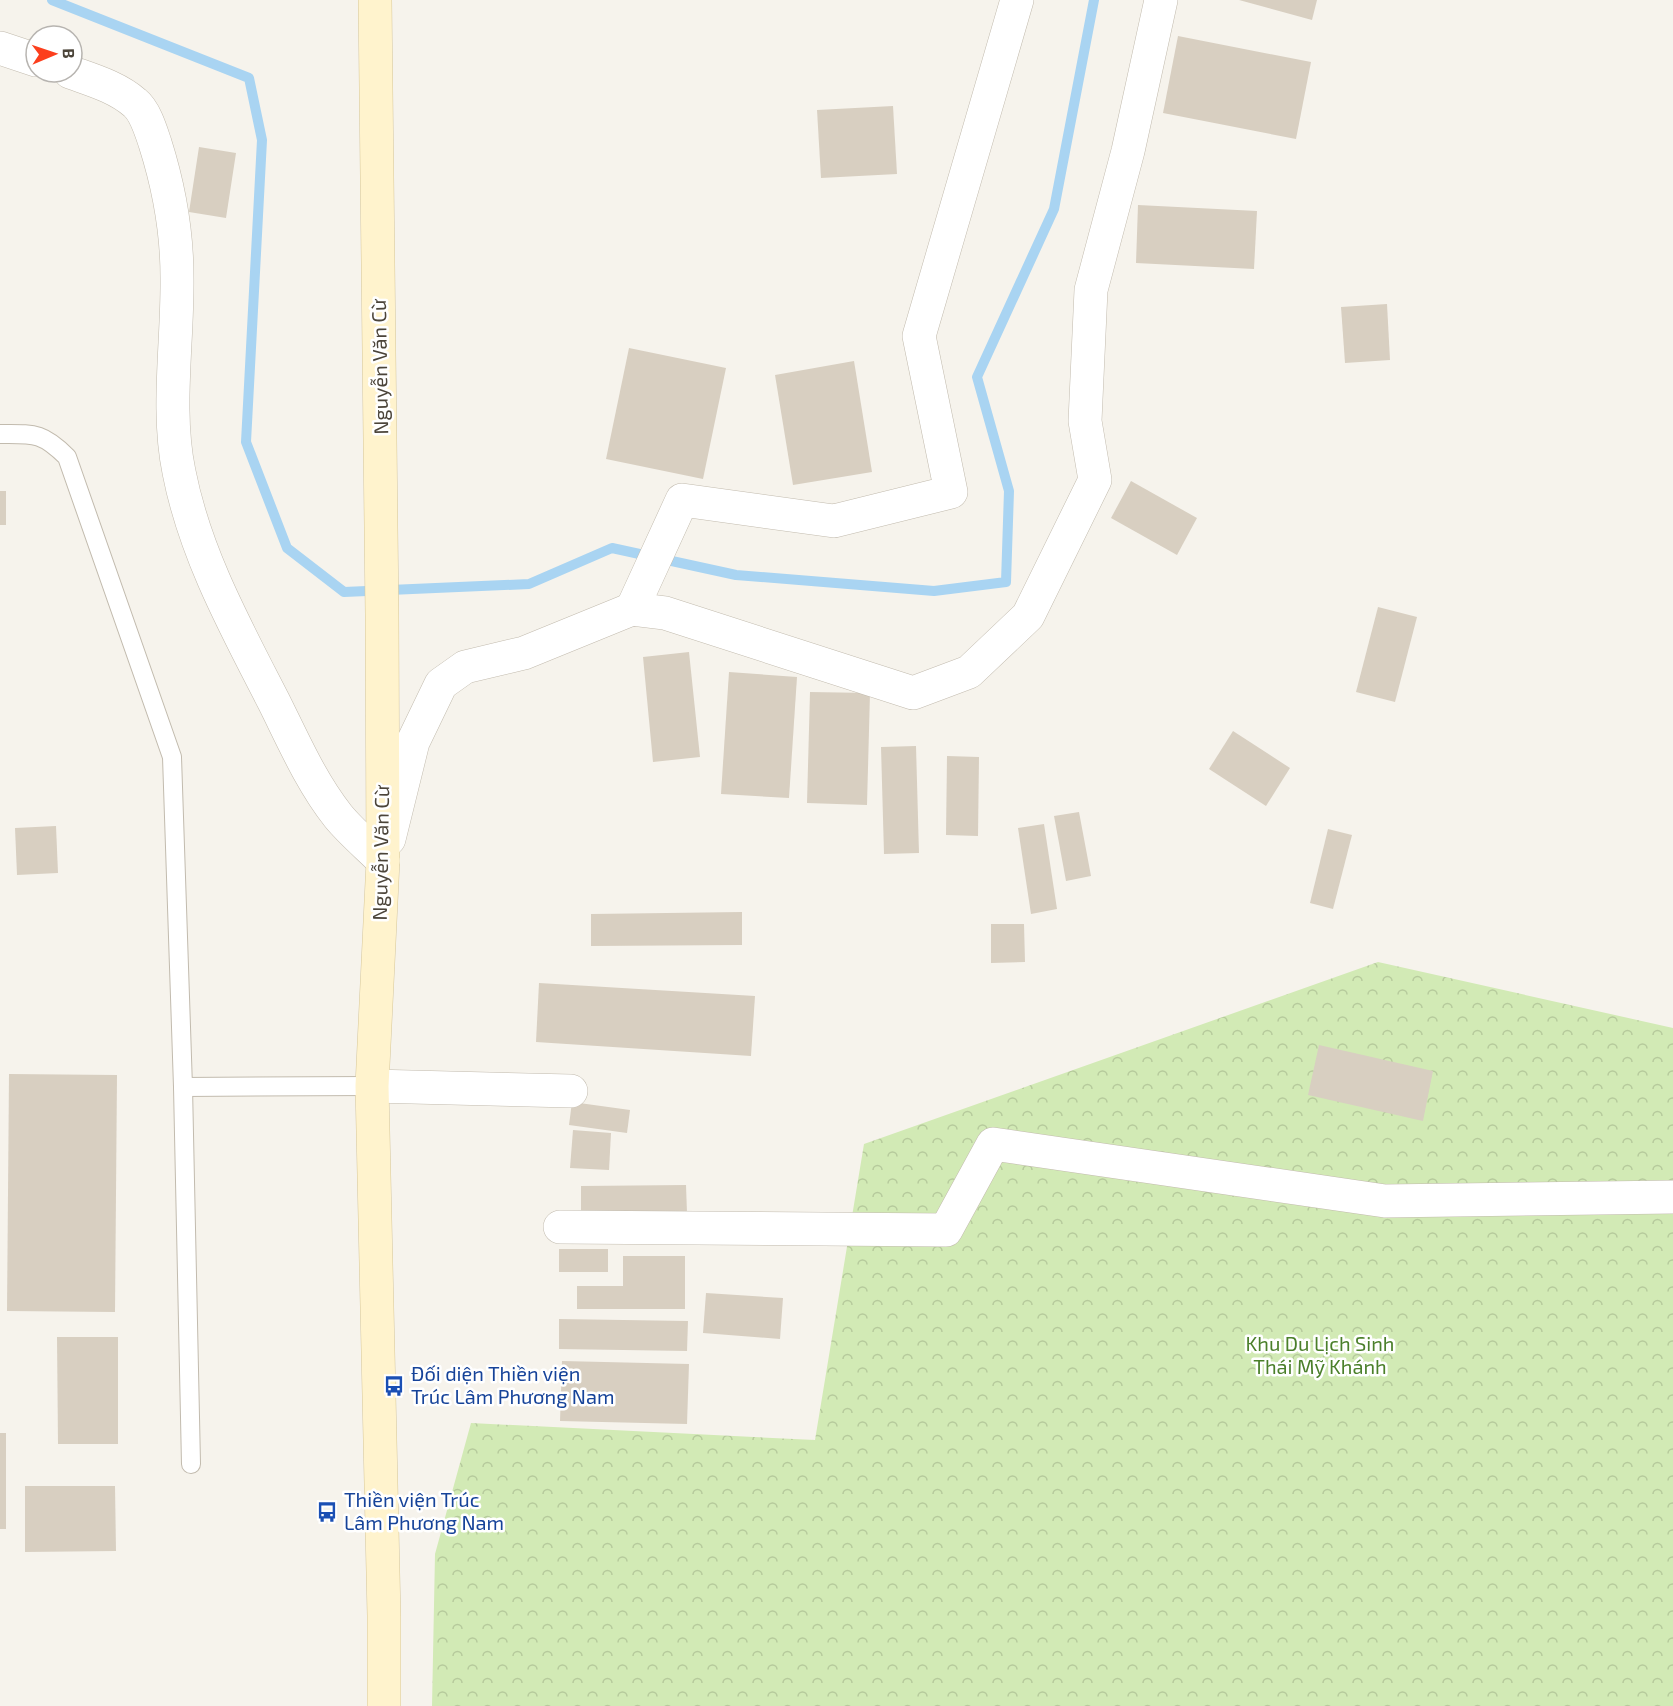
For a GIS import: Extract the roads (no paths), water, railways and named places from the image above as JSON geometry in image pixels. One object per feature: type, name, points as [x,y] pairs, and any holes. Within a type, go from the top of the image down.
[{"type":"main road","name":"Nguyễn Văn Cừ","points":[[375,0],[383,861],[372,1086],[384,1706]]},
{"type":"street","points":[[632,609],[682,500],[834,521],[951,492],[918,336],[1017,0]]},
{"type":"street","points":[[383,861],[413,742],[441,684],[465,667],[524,653],[632,609],[665,613],[913,693],[969,672],[1028,616],[1095,480],[1085,420],[1091,290],[1128,151],[1161,0]]},
{"type":"street","points":[[0,48],[24,56]]},
{"type":"street","points":[[84,78],[118,91],[137,104],[150,130],[160,160],[168,193],[177,266],[174,347],[175,438],[179,471],[200,547],[231,617],[311,777],[339,817],[383,861]]},
{"type":"street","points":[[372,1086],[571,1091]]},
{"type":"street","points":[[560,1227],[946,1230],[993,1144],[1385,1201],[1673,1197]]},
{"type":"lane","points":[[0,435],[33,434],[51,442],[67,457],[172,757],[183,1087],[190,1464]]},
{"type":"lane","points":[[183,1087],[372,1086]]},
{"type":"waterway","points":[[52,0],[249,78],[262,140],[246,442],[287,548],[344,592],[529,584],[612,548],[736,575],[934,591],[1006,582],[1009,491],[977,377],[1054,209],[1094,0]]},
{"type":"place","name":"Đối diện Thiền viện Trúc Lâm Phương Nam","points":[[394,1386]]},
{"type":"place","name":"Thiền viện Trúc Lâm Phương Nam","points":[[327,1512]]},
{"type":"park label","name":"Khu Du Lịch Sinh Thái Mỹ Khánh","points":[[1320,1356]]}]
